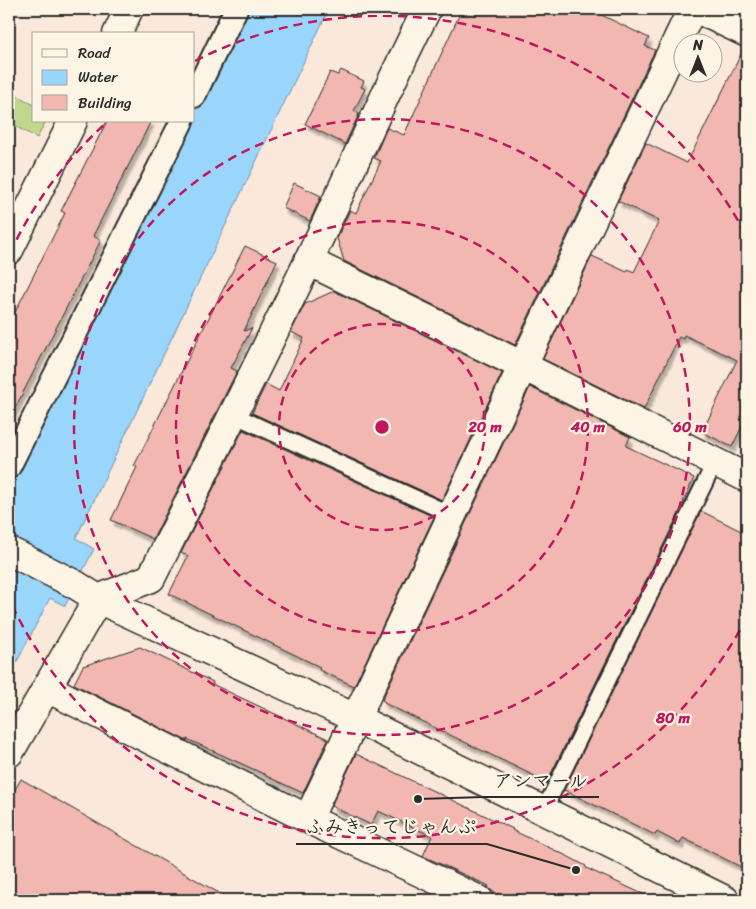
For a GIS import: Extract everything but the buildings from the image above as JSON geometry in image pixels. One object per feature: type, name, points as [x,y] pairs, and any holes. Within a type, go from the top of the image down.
[{"type":"street","points":[[118,32],[129,9]]},
{"type":"street","points":[[195,94],[236,9]]},
{"type":"street","points":[[87,592],[151,578],[234,415],[427,9]]},
{"type":"street","points":[[308,818],[692,9]]},
{"type":"street","points":[[697,9],[747,34]]},
{"type":"street","points":[[9,250],[73,122]]},
{"type":"street","points":[[9,467],[182,122]]},
{"type":"street","points":[[308,261],[747,478]]},
{"type":"street","points":[[9,551],[87,592],[356,718],[725,900]]},
{"type":"street","points":[[9,753],[47,688],[87,592]]},
{"type":"street","points":[[47,688],[308,818],[479,900]]},
{"type":"lane","points":[[234,415],[452,514]]},
{"type":"lane","points":[[544,812],[715,462]]},
{"type":"green space","points":[[9,91],[32,104],[32,122],[45,122],[37,138],[9,123]]},
{"type":"water","points":[[244,9],[329,9],[76,538],[94,549],[65,606],[50,598],[9,677],[9,487],[189,122],[195,122],[195,109]]},
{"type":"place","name":"アンマール","points":[[418,799]]},
{"type":"place","name":"ふみきってじゃんぷ","points":[[576,870]]}]
